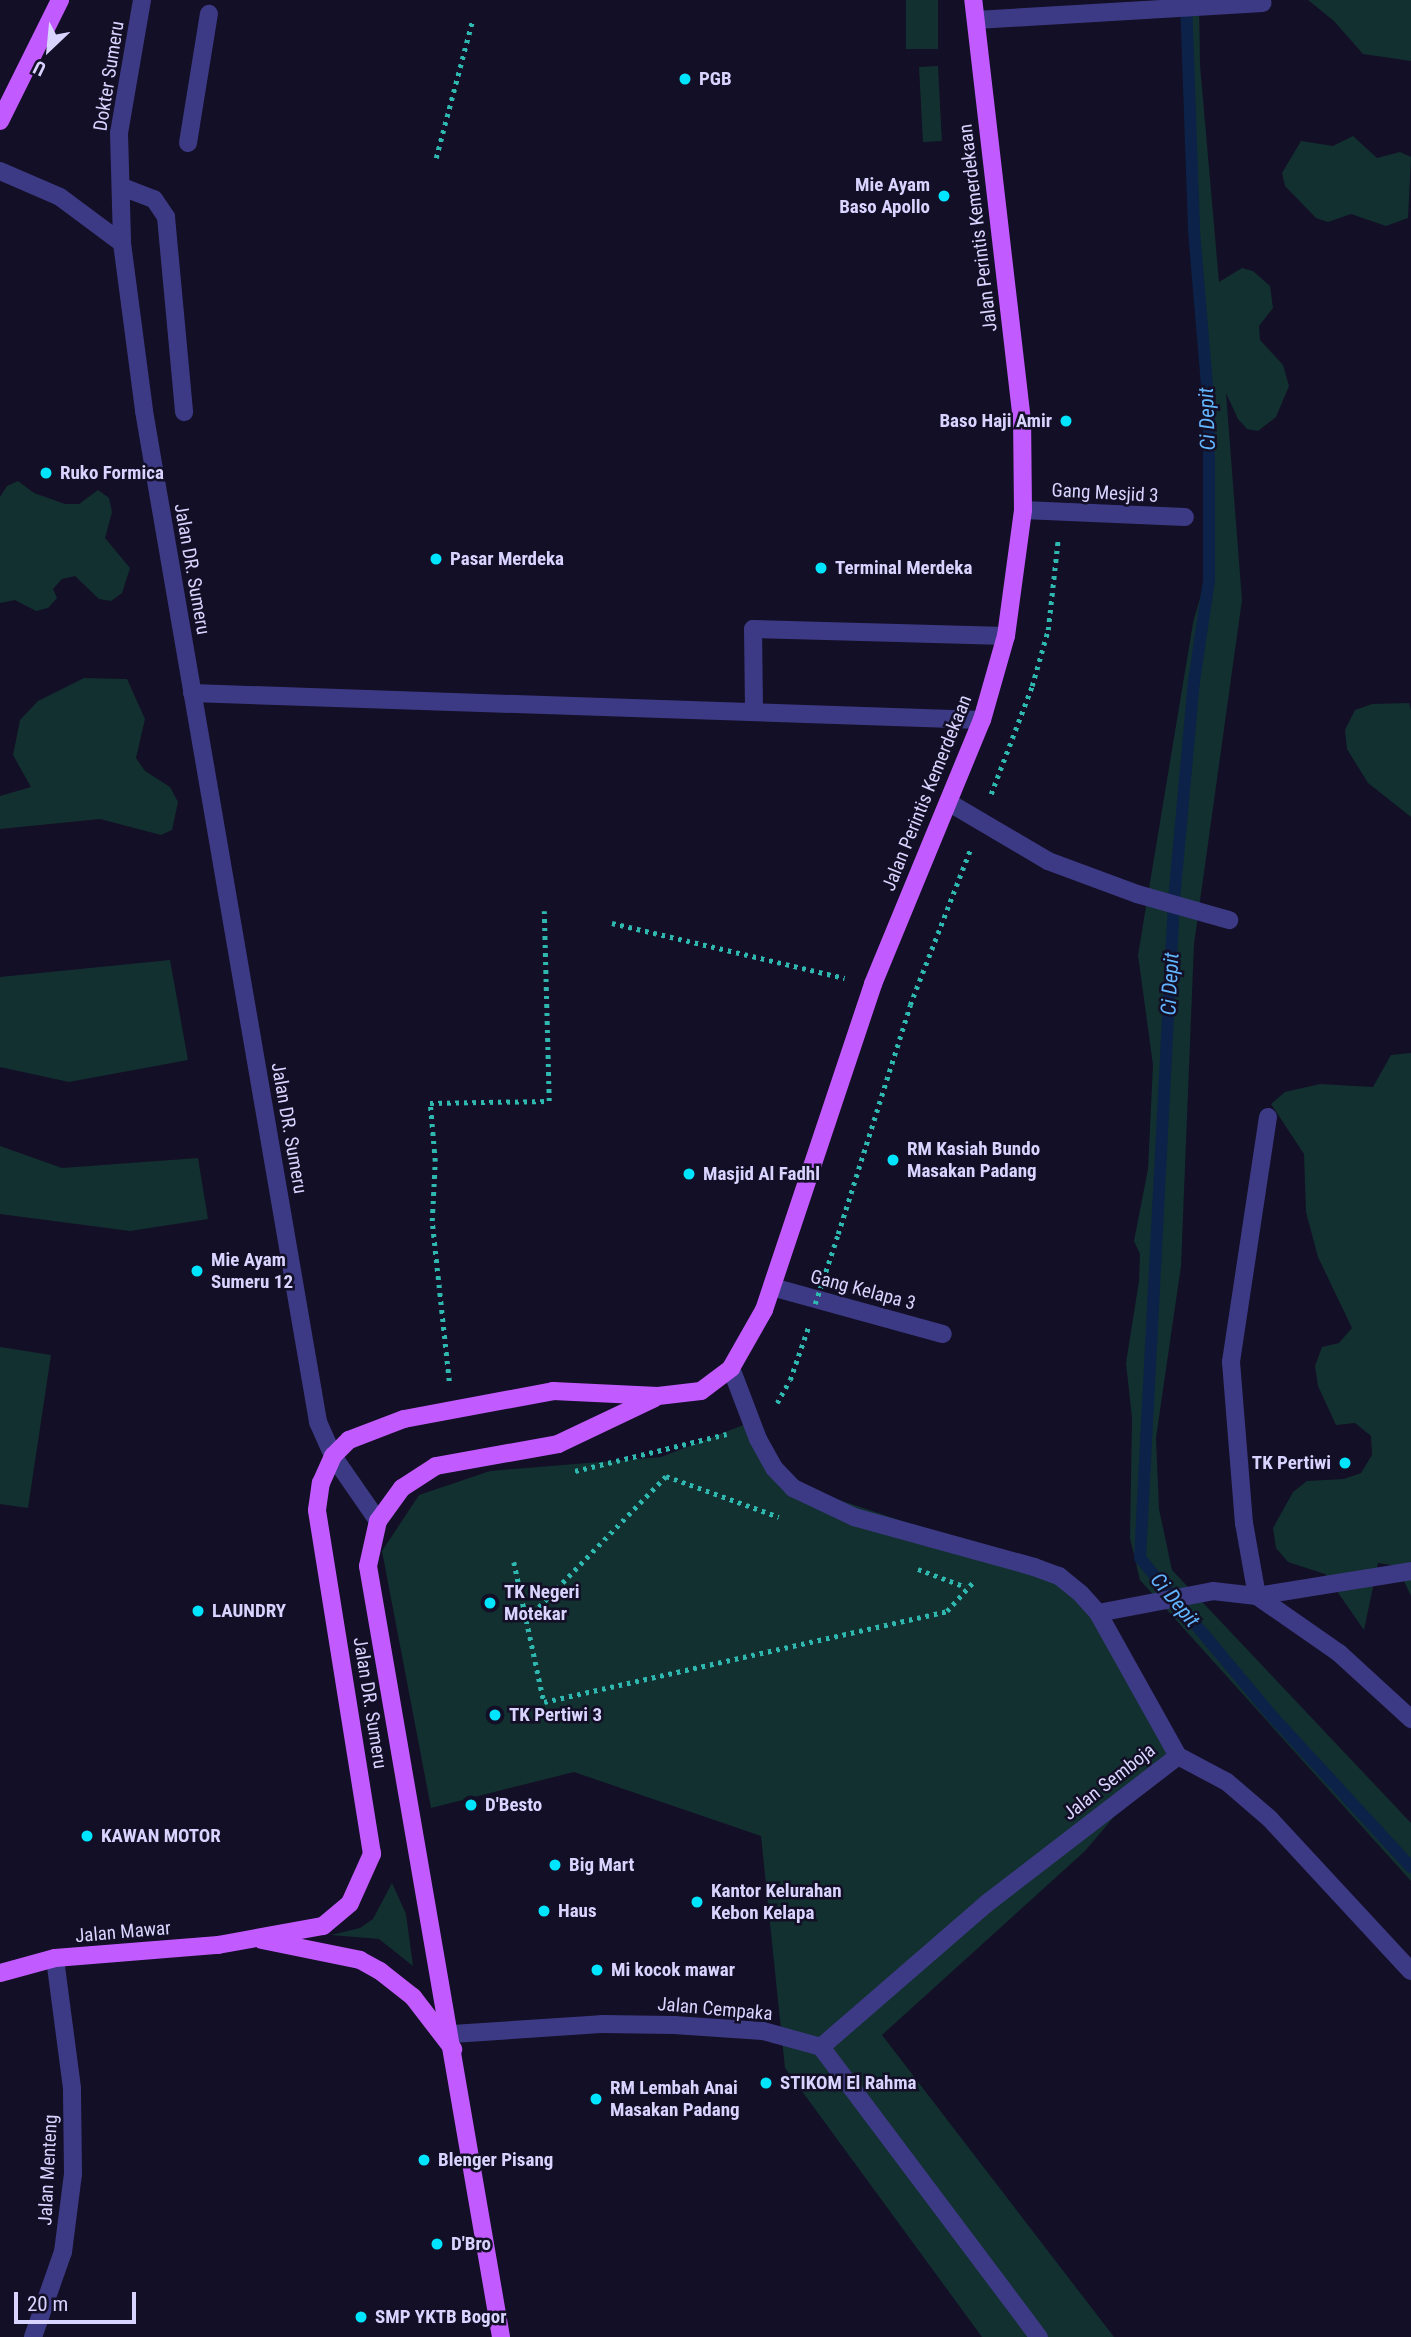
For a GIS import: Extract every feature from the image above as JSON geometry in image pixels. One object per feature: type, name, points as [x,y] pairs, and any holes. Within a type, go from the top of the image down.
[{"type":"main road","points":[[0,121],[60,0]]},
{"type":"main road","name":"Jalan Perintis Kemerdekaan","points":[[333,1456],[349,1440],[404,1419],[553,1391],[658,1396],[701,1391],[731,1368],[772,1287],[873,984],[982,720],[1006,636],[1023,510],[1022,421],[973,0]]},
{"type":"main road","name":"Jalan Perintis Kemerdekaan","points":[[379,1521],[402,1488],[436,1466],[558,1444],[658,1396]]},
{"type":"main road","name":"Jalan DR. Sumeru","points":[[252,1938],[323,1926],[350,1903],[372,1854],[317,1510],[321,1483],[333,1456]]},
{"type":"main road","name":"Jalan DR. Sumeru","points":[[379,1521],[368,1566],[453,2043],[501,2337]]},
{"type":"main road","points":[[252,1938],[360,1960],[406,1990],[453,2043]]},
{"type":"main road","name":"Jalan Mawar","points":[[0,1973],[55,1958],[252,1938]]},
{"type":"street","name":"Dokter Sumeru","points":[[122,243],[119,133],[142,0]]},
{"type":"street","points":[[976,20],[1166,12],[1227,3],[1262,3]]},
{"type":"street","points":[[188,143],[209,14]]},
{"type":"street","points":[[0,171],[60,197],[122,243]]},
{"type":"street","points":[[122,187],[154,199],[166,217],[184,412]]},
{"type":"street","name":"Jalan DR. Sumeru","points":[[122,243],[144,411],[318,1422],[333,1456]]},
{"type":"street","name":"Gang Mesjid 3","points":[[1023,510],[1185,517]]},
{"type":"street","points":[[754,709],[753,629],[1006,636]]},
{"type":"street","points":[[192,693],[754,709],[982,720]]},
{"type":"street","points":[[948,802],[1048,861],[1162,901],[1229,920]]},
{"type":"street","points":[[1268,1117],[1231,1362],[1244,1523],[1257,1596],[1339,1653],[1411,1719]]},
{"type":"street","name":"Gang Kelapa 3","points":[[772,1287],[943,1334]]},
{"type":"street","points":[[731,1368],[754,1427],[774,1468],[793,1488],[820,1503],[907,1534],[1004,1558],[1059,1576],[1098,1613],[1178,1756]]},
{"type":"street","points":[[333,1456],[379,1521]]},
{"type":"street","points":[[1098,1613],[1213,1591],[1257,1596],[1411,1571]]},
{"type":"street","name":"Jalan Semboja","points":[[821,2046],[986,1904],[1178,1756],[1227,1782],[1270,1819],[1411,1971]]},
{"type":"street","name":"Jalan Menteng","points":[[33,2337],[62,2252],[73,2174],[72,2088],[55,1958]]},
{"type":"street","name":"Jalan Cempaka","points":[[453,2043],[601,2024],[674,2025],[763,2031],[821,2046]]},
{"type":"street","points":[[821,2046],[1039,2337]]},
{"type":"path","points":[[436,158],[472,22]]},
{"type":"path","points":[[452,1410],[432,1221],[435,1161],[430,1103],[549,1101],[544,911]]},
{"type":"path","points":[[612,923],[873,984]]},
{"type":"path","points":[[565,1473],[641,1458],[754,1427],[771,1412],[790,1380],[838,1234]]},
{"type":"path","points":[[527,1620],[666,1476],[783,1519]]},
{"type":"path","points":[[514,1562],[544,1702],[947,1611],[967,1587],[1004,1558]]},
{"type":"path","points":[[914,1567],[967,1587]]},
{"type":"green space","points":[[906,0],[938,0],[938,49],[906,49]]},
{"type":"green space","points":[[1186,0],[1199,0],[1200,65],[1219,282],[1242,268],[1253,271],[1270,286],[1273,308],[1259,326],[1260,340],[1283,365],[1289,386],[1276,417],[1258,431],[1247,429],[1238,419],[1226,393],[1242,600],[1194,944],[1181,1266],[1156,1438],[1159,1509],[1172,1570],[1411,1823],[1411,1881],[1140,1580],[1130,1538],[1132,1418],[1126,1363],[1139,1281],[1140,1254],[1134,1241],[1148,1169],[1153,1065],[1138,955],[1193,623],[1207,573],[1209,466],[1188,133]]},
{"type":"green space","points":[[1308,0],[1411,0],[1411,61],[1363,54],[1334,21]]},
{"type":"green space","points":[[938,66],[942,141],[923,142],[919,67]]},
{"type":"green space","points":[[1353,136],[1377,158],[1400,152],[1411,157],[1408,218],[1386,226],[1351,214],[1328,222],[1316,218],[1285,186],[1282,173],[1301,141],[1333,146]]},
{"type":"green space","points":[[18,481],[34,493],[65,504],[79,504],[98,490],[109,498],[112,512],[105,538],[130,568],[122,593],[111,601],[99,599],[75,576],[62,579],[53,589],[57,598],[48,608],[36,611],[15,600],[0,603],[0,497],[7,486]]},
{"type":"green space","points":[[84,678],[127,679],[145,719],[136,758],[145,771],[170,787],[178,802],[172,830],[161,835],[100,819],[0,829],[0,796],[31,787],[13,755],[20,720],[38,701]]},
{"type":"green space","points":[[1409,703],[1411,817],[1368,783],[1347,749],[1345,730],[1355,710],[1372,704]]},
{"type":"green space","points":[[170,960],[188,1060],[69,1082],[0,1067],[0,977]]},
{"type":"green space","points":[[1411,1053],[1411,1596],[1397,1566],[1378,1563],[1364,1630],[1325,1574],[1288,1562],[1276,1548],[1273,1528],[1293,1492],[1307,1481],[1344,1479],[1361,1473],[1372,1455],[1371,1436],[1355,1423],[1336,1425],[1318,1386],[1315,1366],[1322,1347],[1339,1343],[1352,1328],[1318,1257],[1306,1212],[1304,1154],[1271,1104],[1285,1092],[1320,1084],[1373,1087],[1391,1055]]},
{"type":"green space","points":[[0,1146],[62,1168],[198,1158],[208,1219],[130,1231],[0,1214]]},
{"type":"green space","points":[[0,1347],[51,1355],[28,1508],[0,1504]]},
{"type":"green space","points":[[746,1424],[803,1488],[1049,1570],[1096,1622],[1168,1753],[1085,1851],[882,2035],[1114,2337],[982,2337],[785,2068],[761,1836],[574,1772],[431,1808],[382,1551],[419,1495],[490,1471],[661,1457]]},
{"type":"green space","points":[[392,1883],[406,1914],[413,1966],[379,1939],[331,1935],[360,1928],[373,1919]]},
{"type":"waterway","name":"Ci Depit","points":[[1186,0],[1194,231],[1209,411],[1209,580],[1194,681],[1174,901],[1140,1558],[1273,1717],[1411,1867]]},
{"type":"place","name":"PGB","points":[[685,79]]},
{"type":"place","name":"Mie Ayam Baso Apollo","points":[[944,196]]},
{"type":"place","name":"Baso Haji Amir","points":[[1066,421]]},
{"type":"place","name":"Ruko Formica","points":[[46,473]]},
{"type":"place","name":"Pasar Merdeka","points":[[436,559]]},
{"type":"place","name":"Terminal Merdeka","points":[[821,568]]},
{"type":"place","name":"RM Kasiah Bundo Masakan Padang","points":[[893,1160]]},
{"type":"place","name":"Masjid Al Fadhl","points":[[689,1174]]},
{"type":"place","name":"Mie Ayam Sumeru 12","points":[[197,1271]]},
{"type":"place","name":"TK Pertiwi","points":[[1345,1463]]},
{"type":"place","name":"TK Negeri Motekar","points":[[490,1603]]},
{"type":"place","name":"LAUNDRY","points":[[198,1611]]},
{"type":"place","name":"TK Pertiwi 3","points":[[495,1715]]},
{"type":"place","name":"D'Besto","points":[[471,1805]]},
{"type":"place","name":"KAWAN MOTOR","points":[[87,1836]]},
{"type":"place","name":"Big Mart","points":[[555,1865]]},
{"type":"place","name":"Kantor Kelurahan Kebon Kelapa","points":[[697,1902]]},
{"type":"place","name":"Haus","points":[[544,1911]]},
{"type":"place","name":"Mi kocok mawar","points":[[597,1970]]},
{"type":"place","name":"STIKOM El Rahma","points":[[766,2083]]},
{"type":"place","name":"RM Lembah Anai Masakan Padang","points":[[596,2099]]},
{"type":"place","name":"Blenger Pisang","points":[[424,2160]]},
{"type":"place","name":"D'Bro","points":[[437,2244]]},
{"type":"place","name":"SMP YKTB Bogor","points":[[361,2317]]}]
